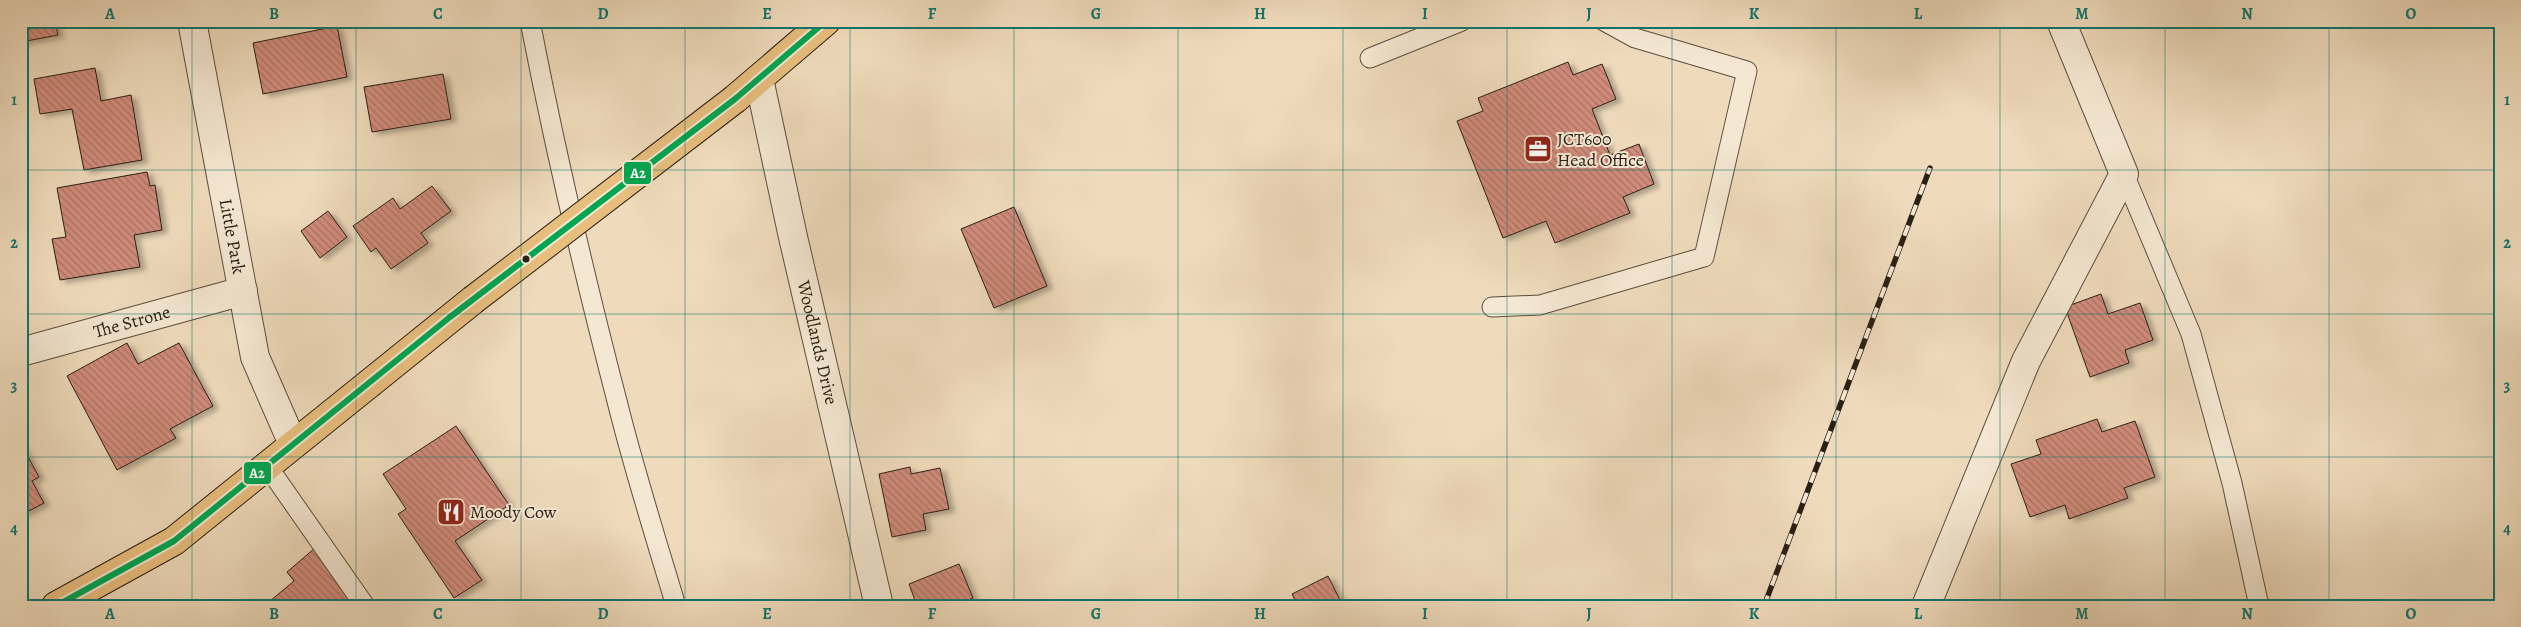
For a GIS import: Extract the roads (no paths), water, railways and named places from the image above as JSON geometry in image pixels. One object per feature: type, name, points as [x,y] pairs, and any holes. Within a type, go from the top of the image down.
[{"type":"highway","points":[[56,606],[174,541],[268,467],[293,444],[472,300],[736,99],[826,21]]},
{"type":"street","name":"Little Park","points":[[192,21],[255,357],[293,444]]},
{"type":"street","points":[[1926,606],[2026,361],[2124,174],[2062,21]]},
{"type":"street","name":"Woodlands Drive","points":[[759,79],[795,247],[878,606]]},
{"type":"street","name":"The Strone","points":[[21,352],[243,291]]},
{"type":"lane","points":[[530,21],[554,144],[618,408],[676,606]]},
{"type":"lane","points":[[1370,58],[1462,21]]},
{"type":"lane","points":[[1492,307],[1540,305],[1704,257],[1747,71],[1635,38],[1604,21]]},
{"type":"lane","points":[[2124,174],[2191,334],[2232,483],[2259,606]]},
{"type":"lane","points":[[268,467],[365,606]]},
{"type":"railway","points":[[1764,606],[1930,168]]},
{"type":"place","name":"JCT600 Head Office","points":[[1538,149]]},
{"type":"place","name":"Moody Cow","points":[[451,512]]}]
